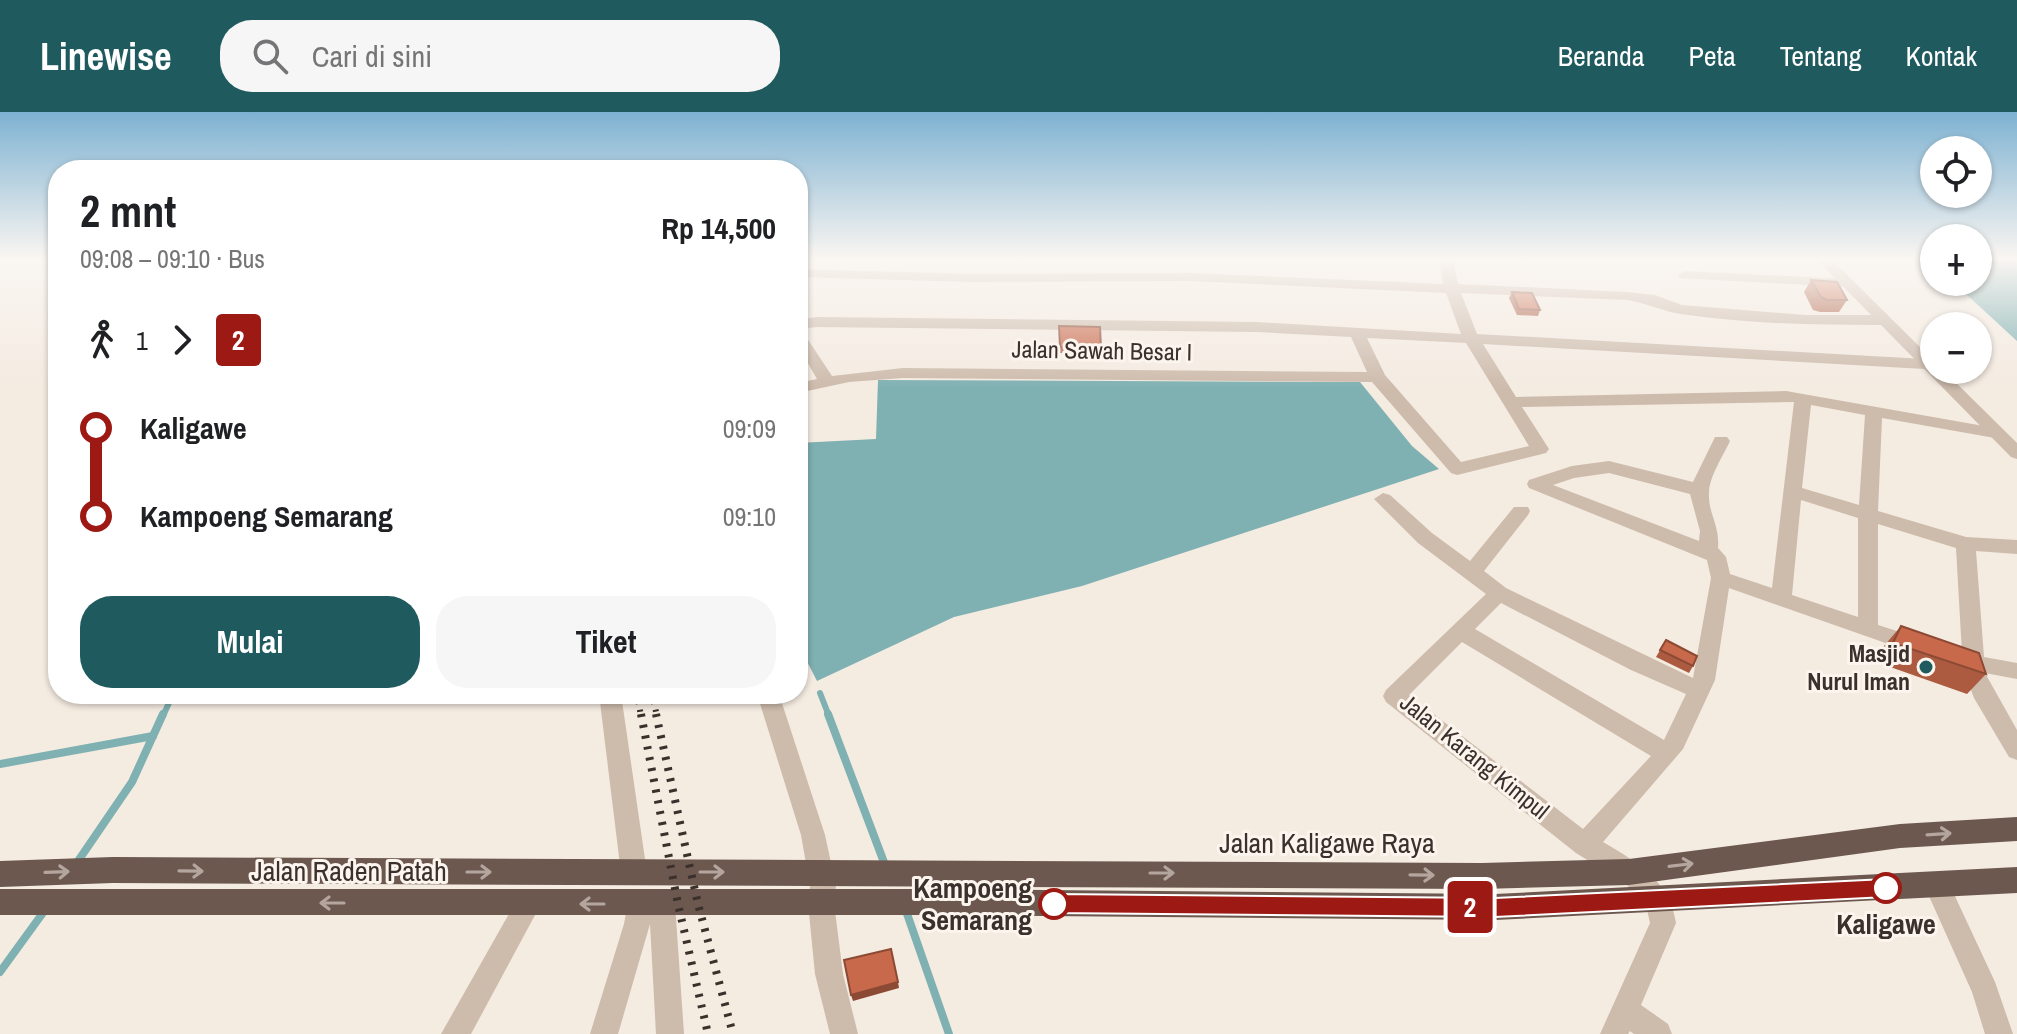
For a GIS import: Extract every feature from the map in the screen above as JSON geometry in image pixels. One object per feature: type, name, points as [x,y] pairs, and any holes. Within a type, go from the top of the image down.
[{"type":"highway","name":"Jalan Kaligawe Raya","points":[[634,873],[1482,876],[1629,872],[1900,836],[2017,829]]},
{"type":"highway","name":"Jalan Raden Patah","points":[[0,874],[113,870],[634,873]]},
{"type":"highway","points":[[240,903],[259,872]]},
{"type":"highway","points":[[821,903],[1495,907],[2017,880]]},
{"type":"highway","name":"Jalan Raden Patah","points":[[0,902],[528,904],[650,914],[698,904],[821,903]]},
{"type":"street","points":[[1357,332],[1377,377],[1457,469],[1540,449],[1471,338],[1457,303]]},
{"type":"street","points":[[1663,303],[1680,309],[1805,320],[1883,320]]},
{"type":"street","points":[[1866,303],[1920,359]]},
{"type":"street","points":[[808,323],[1196,326],[1920,364]]},
{"type":"street","points":[[808,350],[827,381]]},
{"type":"street","name":"Jalan Sawah Besar I","points":[[808,386],[903,373],[1377,377]]},
{"type":"street","points":[[1945,384],[2017,453]]},
{"type":"street","points":[[1513,402],[1786,396],[1995,433]]},
{"type":"street","points":[[1781,600],[1803,398]]},
{"type":"street","points":[[1868,629],[1868,514],[1874,411]]},
{"type":"street","points":[[1708,551],[1710,531],[1700,504],[1699,490],[1721,441]]},
{"type":"street","points":[[1585,845],[1667,754],[1704,680],[1721,578],[1716,557],[1708,551],[1588,507],[1536,484],[1572,472],[1609,467],[1699,490]]},
{"type":"street","points":[[1792,491],[1966,544],[2014,552]]},
{"type":"street","points":[[1383,499],[1471,574],[1499,593],[1639,664],[1699,690]]},
{"type":"street","points":[[1471,574],[1521,511]]},
{"type":"street","points":[[1966,544],[1973,665],[1985,698],[2017,750]]},
{"type":"street","points":[[1721,578],[1973,665],[2017,671]]},
{"type":"street","name":"Jalan Karang Kimpul","points":[[1499,593],[1394,696],[1585,845],[1629,872],[1658,899]]},
{"type":"street","points":[[1461,631],[1667,754]]},
{"type":"street","points":[[611,704],[634,873]]},
{"type":"street","points":[[771,704],[813,835],[820,872],[829,974],[844,1034]]},
{"type":"street","points":[[1937,885],[1985,991],[1999,1034]]},
{"type":"street","points":[[1658,899],[1663,923],[1618,1022],[1658,1034]]},
{"type":"street","points":[[455,1034],[528,904]]},
{"type":"street","points":[[604,1034],[650,914]]},
{"type":"street","points":[[650,914],[670,1034]]},
{"type":"water","points":[[1976,303],[2017,303],[2017,341],[1992,318],[1992,312],[1986,312]]},
{"type":"water","points":[[878,380],[1360,382],[1412,446],[1439,469],[1082,586],[954,617],[817,681],[808,663],[808,442],[876,439]]},
{"type":"building","points":[[1517,303],[1537,303],[1540,310],[1519,309]]},
{"type":"building","points":[[1059,326],[1100,327],[1101,348],[1060,347]]},
{"type":"building","points":[[1901,626],[1979,653],[1986,674],[1893,643]]},
{"type":"building","points":[[1666,640],[1697,656],[1693,666],[1660,650]]},
{"type":"building","points":[[891,949],[898,982],[851,995],[844,960]]},
{"type":"waterway","points":[[820,693],[829,716]]},
{"type":"waterway","points":[[163,716],[168,704]]},
{"type":"waterway","points":[[153,736],[163,714]]},
{"type":"waterway","points":[[828,714],[885,865]]},
{"type":"waterway","points":[[0,764],[153,736]]},
{"type":"waterway","points":[[76,864],[132,782],[153,736]]},
{"type":"waterway","points":[[905,908],[949,1034]]},
{"type":"waterway","points":[[0,972],[45,910]]},
{"type":"railway","points":[[639,704],[641,716]]},
{"type":"railway","points":[[654,704],[657,716]]},
{"type":"railway","points":[[641,714],[678,904],[708,1034]]},
{"type":"railway","points":[[656,714],[698,904],[733,1034]]},
{"type":"bus line","name":"2","points":[[1054,904],[1495,907],[1886,888]]},
{"type":"place","name":"Masjid Nurul Iman","points":[[1926,667]]},
{"type":"place","name":"Kaligawe","points":[[1886,888]]},
{"type":"place","name":"Kampoeng Semarang","points":[[1054,904]]}]
